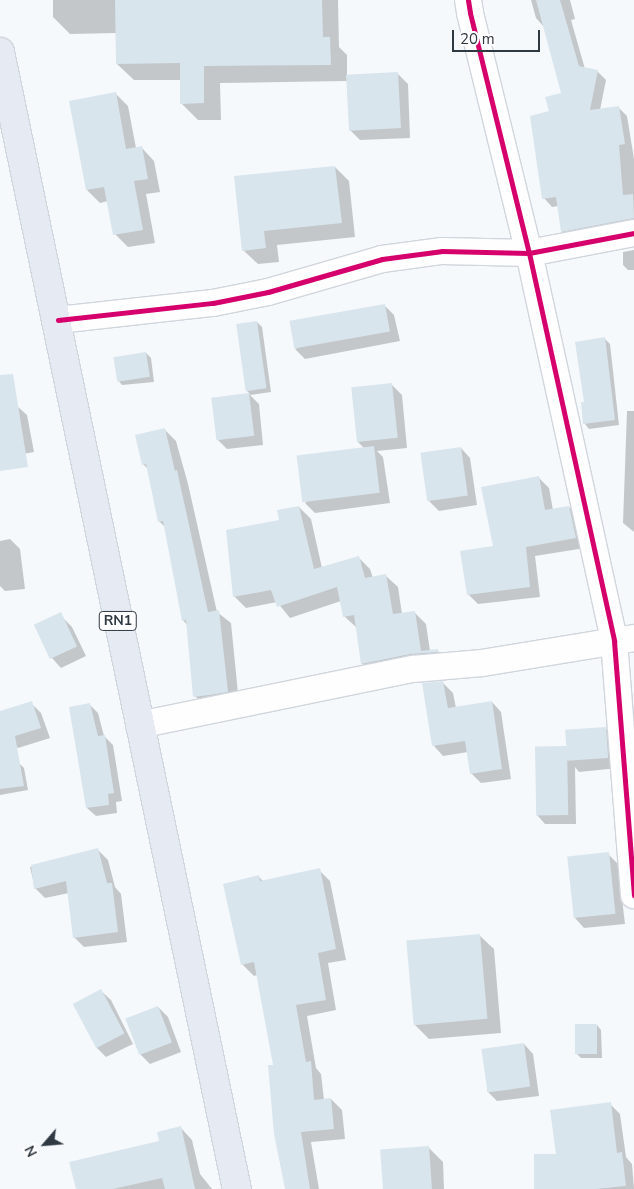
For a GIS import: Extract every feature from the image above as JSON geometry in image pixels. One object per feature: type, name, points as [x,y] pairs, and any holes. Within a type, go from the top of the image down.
[{"type":"highway","name":"RN1","points":[[0,52],[58,320],[139,724],[237,1189]]},
{"type":"street","points":[[468,0],[624,640],[634,895]]},
{"type":"street","points":[[58,320],[213,303],[268,292],[382,259],[442,251],[529,253],[634,233]]},
{"type":"street","points":[[139,724],[413,669],[482,662],[624,640]]},
{"type":"building","points":[[115,0],[322,0],[323,37],[330,37],[331,65],[204,66],[204,103],[180,104],[180,63],[116,64]]},
{"type":"building","points":[[536,0],[560,0],[579,66],[598,70],[590,110],[619,106],[625,144],[619,145],[623,195],[633,194],[634,218],[561,232],[556,197],[542,199],[530,116],[549,111],[545,97],[561,93]]},
{"type":"building","points":[[398,72],[401,128],[349,131],[346,75]]},
{"type":"building","points":[[116,92],[126,149],[142,146],[148,179],[134,181],[143,230],[113,235],[104,187],[86,190],[69,101]]},
{"type":"building","points":[[335,166],[342,223],[264,231],[266,248],[242,251],[234,176]]},
{"type":"building","points":[[385,304],[390,332],[294,348],[289,321]]},
{"type":"building","points":[[257,321],[266,388],[246,391],[236,324]]},
{"type":"building","points":[[605,337],[615,420],[583,424],[581,402],[584,402],[575,342]]},
{"type":"building","points":[[146,352],[150,377],[117,382],[113,357]]},
{"type":"building","points":[[13,374],[28,467],[0,471],[0,375]]},
{"type":"building","points":[[392,383],[398,438],[357,442],[351,387]]},
{"type":"building","points":[[249,393],[254,436],[217,440],[211,398]]},
{"type":"building","points":[[165,428],[175,471],[177,470],[208,612],[219,610],[228,692],[193,697],[186,620],[182,621],[163,521],[158,522],[146,464],[142,465],[135,435]]},
{"type":"building","points":[[374,446],[380,493],[302,502],[297,456]]},
{"type":"building","points":[[461,447],[468,496],[427,501],[420,453]]},
{"type":"building","points":[[539,476],[545,510],[569,506],[576,538],[526,547],[530,587],[467,595],[460,551],[493,546],[481,487]]},
{"type":"building","points":[[299,506],[314,569],[359,556],[365,578],[386,574],[393,614],[415,611],[421,651],[438,649],[438,652],[410,654],[361,664],[354,615],[343,617],[337,587],[277,607],[271,590],[233,597],[226,530],[279,520],[277,510]]},
{"type":"building","points":[[61,612],[77,646],[50,659],[34,625]]},
{"type":"building","points":[[443,681],[448,708],[492,701],[502,769],[470,774],[465,741],[432,746],[422,683]]},
{"type":"building","points":[[32,701],[41,728],[15,736],[24,786],[0,789],[0,711]]},
{"type":"building","points":[[90,703],[98,736],[105,735],[114,793],[108,794],[109,805],[86,808],[69,707]]},
{"type":"building","points":[[606,727],[608,758],[567,761],[565,730]]},
{"type":"building","points":[[567,746],[568,815],[536,816],[535,747]]},
{"type":"building","points":[[98,848],[107,883],[112,883],[118,932],[73,938],[66,881],[34,889],[31,865]]},
{"type":"building","points":[[609,852],[615,914],[574,918],[567,856]]},
{"type":"building","points":[[320,868],[336,949],[318,953],[326,1000],[296,1005],[306,1062],[311,1061],[314,1100],[331,1098],[334,1129],[301,1132],[310,1189],[285,1189],[274,1134],[268,1065],[273,1065],[254,962],[241,965],[223,884],[259,875],[260,881]]},
{"type":"building","points":[[480,934],[487,1019],[414,1025],[406,940]]},
{"type":"building","points":[[101,989],[124,1033],[96,1048],[73,1004]]},
{"type":"building","points":[[158,1006],[172,1042],[139,1055],[125,1019]]},
{"type":"building","points":[[575,1024],[597,1024],[597,1054],[575,1054]]},
{"type":"building","points":[[524,1043],[530,1087],[488,1093],[481,1049]]},
{"type":"building","points":[[611,1102],[617,1153],[622,1152],[626,1186],[595,1189],[534,1189],[534,1154],[556,1154],[550,1110]]},
{"type":"building","points":[[181,1126],[195,1189],[165,1189],[162,1178],[113,1189],[76,1189],[69,1162],[159,1141],[157,1132]]},
{"type":"building","points":[[429,1146],[432,1189],[383,1189],[380,1149]]},
{"type":"cycle path","points":[[468,0],[529,253],[614,641],[634,895]]},
{"type":"cycle path","points":[[58,320],[213,303],[268,292],[382,259],[442,251],[529,253],[634,233]]}]
